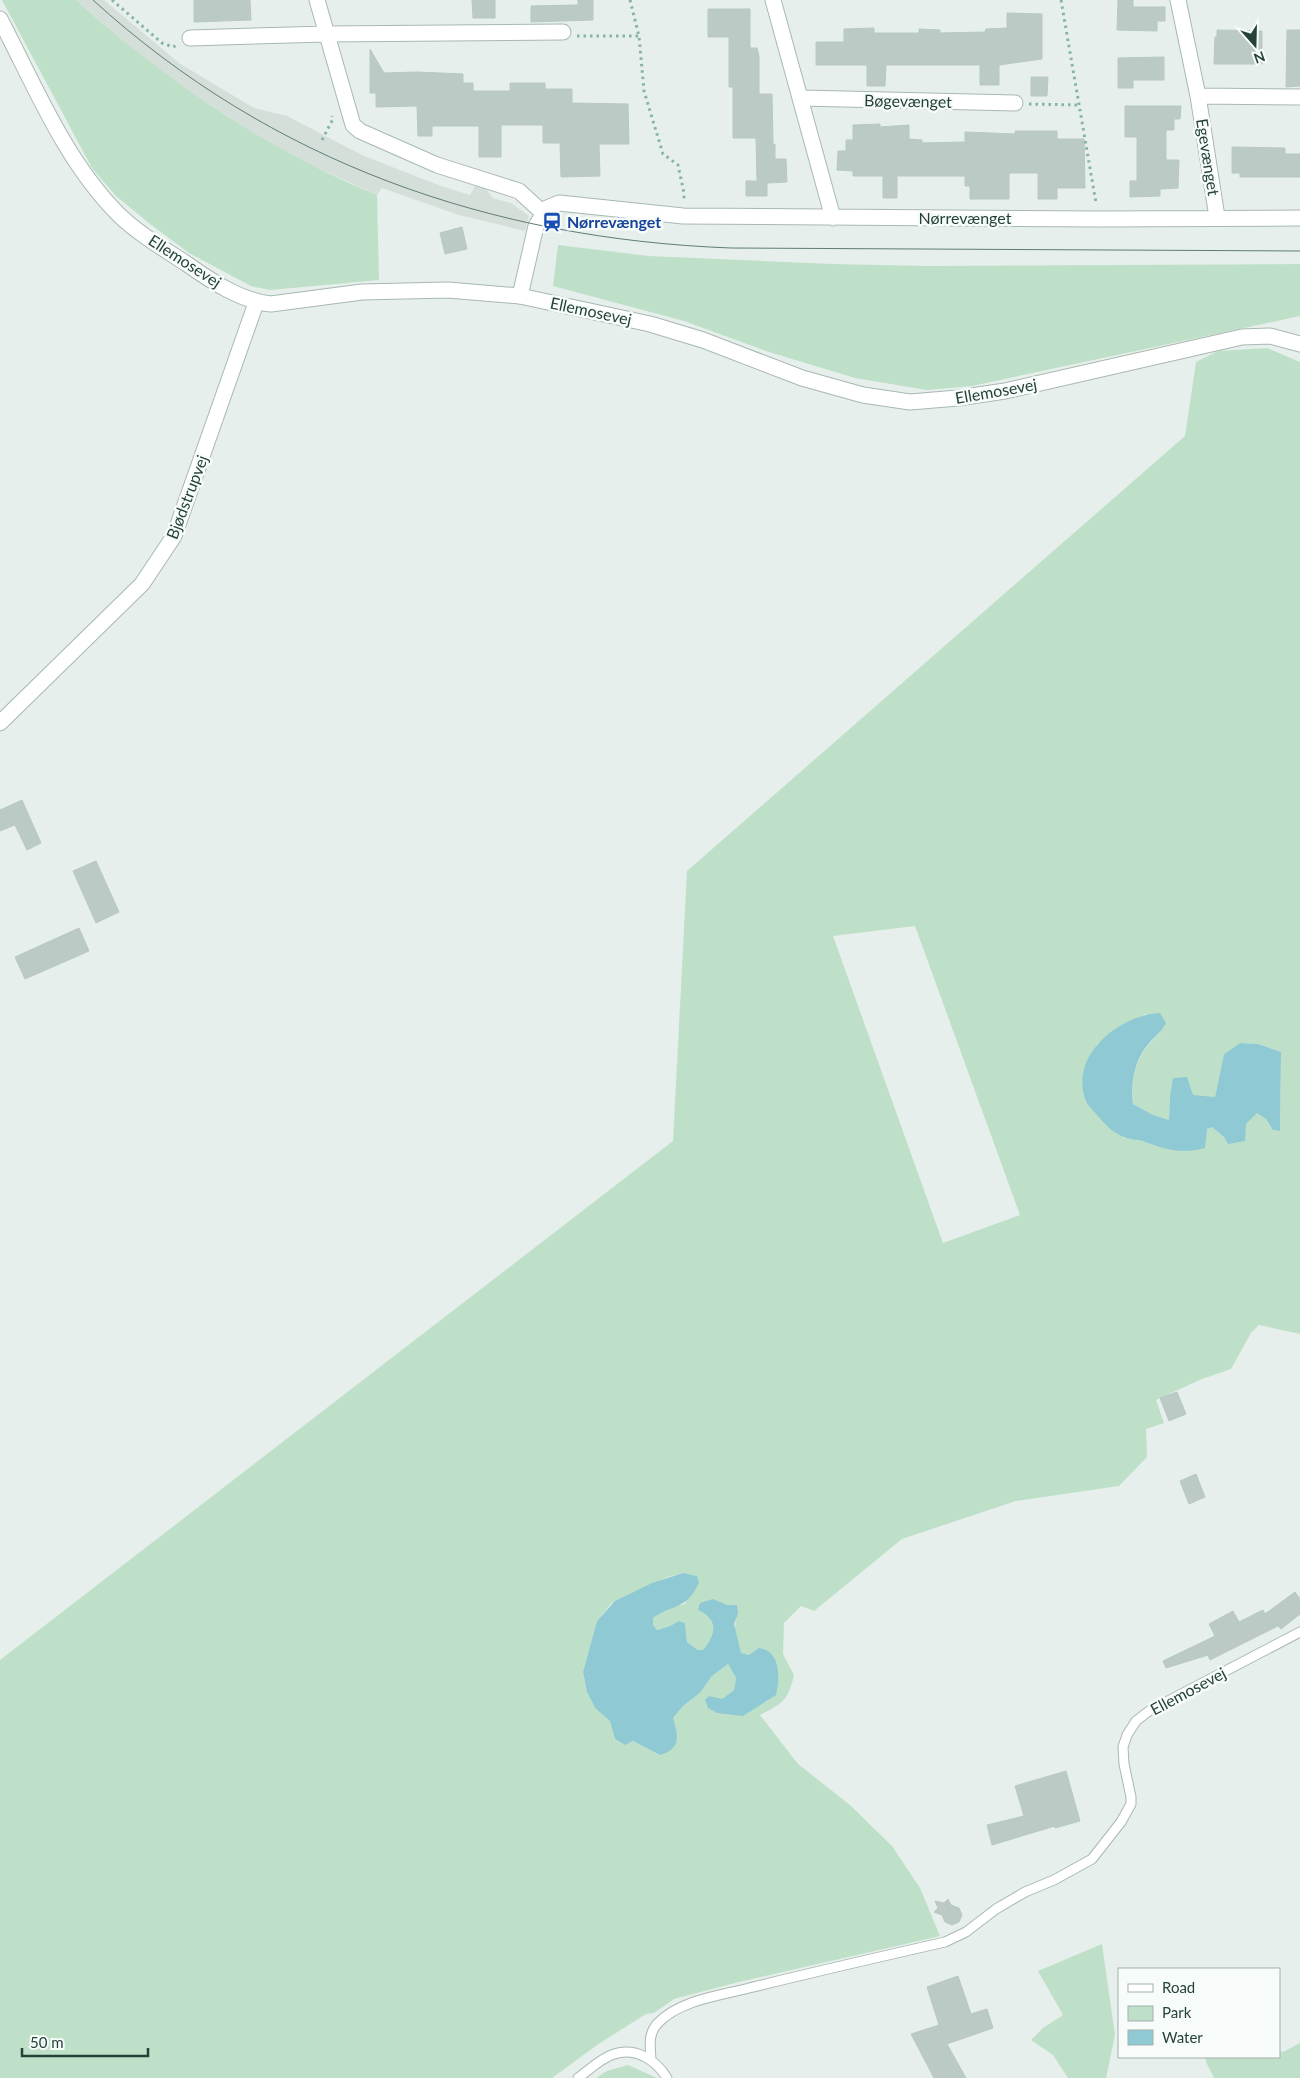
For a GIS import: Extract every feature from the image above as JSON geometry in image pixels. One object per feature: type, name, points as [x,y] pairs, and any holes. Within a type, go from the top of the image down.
[{"type":"street","points":[[317,0],[349,117],[353,125],[360,131],[438,165],[518,191],[543,212],[536,226],[520,296]]},
{"type":"street","points":[[773,0],[833,218]]},
{"type":"street","name":"Egevænget","points":[[1178,0],[1198,96],[1217,218]]},
{"type":"street","name":"Ellemosevej","points":[[0,19],[72,158],[95,189],[121,217],[160,246],[203,275],[256,303],[271,304],[362,292],[392,291],[448,290],[520,296],[650,324],[703,340],[802,378],[863,395],[910,402],[958,398],[1005,391],[1242,337],[1270,336],[1300,344]]},
{"type":"street","points":[[190,38],[326,34],[563,32]]},
{"type":"street","name":"Egevænget","points":[[1198,96],[1300,97]]},
{"type":"street","name":"Bøgevænget","points":[[801,98],[1014,103]]},
{"type":"street","name":"Nørrevænget","points":[[543,212],[552,205],[565,203],[683,216],[1099,219],[1300,218]]},
{"type":"street","name":"Bjødstrupvej","points":[[0,722],[142,584],[174,536],[256,303]]},
{"type":"lane","name":"Ellemosevej","points":[[651,2059],[649,2041],[656,2024],[670,2013],[688,2004],[945,1942],[966,1932],[1003,1904],[1092,1859],[1108,1836],[1121,1822],[1131,1804],[1123,1747],[1126,1735],[1136,1721],[1149,1711],[1300,1632]]},
{"type":"lane","points":[[578,2078],[614,2054],[633,2053],[651,2059],[667,2078]]},
{"type":"path","points":[[112,0],[162,43],[173,47],[190,38]]},
{"type":"path","points":[[630,0],[639,36],[644,91],[663,154],[678,166],[684,193],[683,216]]},
{"type":"path","points":[[1061,0],[1099,219]]},
{"type":"path","points":[[563,32],[567,36],[639,36]]},
{"type":"path","points":[[1014,103],[1078,105]]},
{"type":"path","points":[[322,140],[327,131]]},
{"type":"shaded area","points":[[76,0],[104,0],[179,63],[254,108],[287,116],[364,156],[441,186],[470,195],[475,186],[486,189],[493,198],[511,203],[529,216],[525,231],[459,215],[382,188],[377,195],[296,158],[270,144],[191,93],[143,58]]},
{"type":"green space","points":[[2,0],[76,0],[145,58],[218,111],[295,157],[377,195],[379,280],[270,290],[251,286],[189,253],[116,196],[92,168]]},
{"type":"green space","points":[[558,245],[649,256],[832,264],[928,266],[1300,264],[1300,316],[972,386],[927,390],[855,378],[769,352],[684,321],[553,286]]},
{"type":"green space","points":[[1267,348],[1300,362],[1300,1334],[1259,1325],[1251,1333],[1231,1369],[1202,1379],[1156,1400],[1164,1423],[1146,1429],[1147,1457],[1119,1486],[1016,1501],[902,1539],[814,1611],[801,1606],[784,1623],[783,1654],[794,1675],[792,1684],[787,1696],[779,1704],[760,1715],[798,1764],[850,1805],[892,1846],[920,1888],[940,1936],[739,1982],[674,1999],[654,2013],[646,2014],[597,2045],[552,2078],[0,2078],[0,1660],[673,1141],[687,871],[1185,436],[1196,362],[1218,351]],"holes":[[[915,926],[1020,1215],[943,1243],[833,936]],[[1146,1014],[1161,1032],[1146,1047],[1137,1064],[1134,1073],[1133,1104],[1153,1115],[1169,1120],[1170,1096],[1215,1097],[1224,1054],[1240,1043],[1258,1044],[1281,1052],[1280,1131],[1273,1130],[1266,1119],[1257,1112],[1246,1124],[1224,1137],[1212,1127],[1159,1147],[1138,1139],[1124,1138],[1096,1045],[1121,1026]],[[683,1573],[697,1576],[685,1604],[665,1609],[653,1618],[653,1625],[657,1630],[679,1621],[685,1623],[687,1642],[698,1650],[703,1650],[711,1638],[713,1628],[709,1618],[698,1610],[713,1600],[727,1605],[738,1614],[735,1629],[739,1648],[741,1653],[749,1655],[768,1701],[754,1708],[706,1700],[722,1699],[734,1690],[736,1678],[728,1664],[712,1676],[700,1693],[683,1706],[673,1718],[660,1755],[633,1741],[625,1745],[615,1739],[610,1720],[595,1708],[587,1692],[583,1672],[597,1621],[611,1604],[668,1577]]]},
{"type":"green space","points":[[1102,1944],[1115,2035],[1106,2078],[1068,2078],[1053,2055],[1031,2040],[1043,2028],[1063,2015],[1038,1971]]},
{"type":"green space","points":[[1300,2043],[1300,2078],[1214,2078],[1205,2058],[1280,2058],[1280,2051],[1283,2052]]},
{"type":"green space","points":[[628,2065],[657,2078],[596,2078],[607,2071]]},
{"type":"water","points":[[1160,1013],[1166,1023],[1151,1041],[1137,1063],[1132,1087],[1133,1104],[1153,1115],[1169,1120],[1173,1078],[1187,1077],[1193,1095],[1215,1097],[1224,1054],[1240,1043],[1258,1044],[1281,1052],[1280,1131],[1273,1130],[1266,1119],[1257,1113],[1246,1124],[1245,1141],[1228,1144],[1224,1137],[1212,1127],[1207,1129],[1205,1148],[1181,1151],[1166,1149],[1141,1140],[1126,1138],[1117,1134],[1106,1125],[1086,1101],[1082,1084],[1084,1069],[1091,1054],[1101,1041],[1129,1021]]},
{"type":"water","points":[[683,1573],[697,1576],[699,1583],[684,1603],[653,1618],[653,1625],[657,1630],[679,1621],[685,1623],[687,1642],[698,1650],[703,1650],[711,1638],[713,1628],[709,1618],[698,1610],[700,1603],[713,1599],[727,1605],[737,1605],[738,1614],[734,1624],[741,1653],[749,1655],[759,1648],[772,1654],[777,1666],[778,1681],[776,1695],[743,1716],[717,1713],[708,1708],[705,1700],[709,1696],[722,1699],[734,1690],[736,1678],[728,1664],[712,1676],[700,1693],[683,1706],[673,1718],[677,1741],[672,1749],[660,1755],[633,1741],[625,1745],[615,1739],[610,1721],[595,1708],[587,1692],[583,1672],[597,1621],[615,1601],[652,1583]]},
{"type":"building","points":[[194,0],[250,0],[251,20],[194,22]]},
{"type":"building","points":[[472,0],[495,0],[495,18],[473,18]]},
{"type":"building","points":[[578,0],[593,0],[593,20],[531,22],[531,6],[578,5]]},
{"type":"building","points":[[1118,0],[1133,0],[1133,7],[1165,7],[1165,21],[1157,21],[1157,31],[1117,30]]},
{"type":"building","points":[[708,9],[750,9],[750,48],[757,48],[759,56],[759,94],[772,94],[775,159],[786,159],[787,182],[767,183],[767,196],[746,196],[746,181],[757,181],[756,138],[733,138],[733,87],[729,87],[729,37],[708,37]]},
{"type":"building","points":[[1007,13],[1042,14],[1042,59],[999,65],[999,85],[980,85],[980,65],[886,65],[885,86],[867,86],[867,65],[816,65],[816,42],[844,42],[844,29],[874,28],[874,33],[919,33],[919,29],[940,30],[940,33],[985,32],[986,29],[1007,28]]},
{"type":"building","points":[[1217,30],[1262,31],[1262,64],[1214,64]]},
{"type":"building","points":[[1287,30],[1300,30],[1300,86],[1286,87]]},
{"type":"building","points":[[370,49],[384,73],[463,74],[463,83],[473,83],[473,91],[510,91],[510,83],[545,83],[545,89],[572,89],[572,103],[628,104],[629,144],[599,144],[600,176],[561,177],[560,143],[543,143],[543,125],[501,125],[501,157],[479,157],[479,126],[432,126],[432,136],[418,136],[417,106],[376,107],[376,93],[370,93]]},
{"type":"building","points":[[1164,57],[1164,80],[1133,80],[1133,88],[1118,88],[1118,58]]},
{"type":"building","points":[[1031,77],[1048,77],[1047,96],[1031,96]]},
{"type":"building","points":[[1125,106],[1181,106],[1180,119],[1174,119],[1174,130],[1166,130],[1166,160],[1179,160],[1178,188],[1160,189],[1160,196],[1130,197],[1130,181],[1137,181],[1137,137],[1125,137]]},
{"type":"building","points":[[880,124],[880,127],[909,125],[909,139],[922,140],[922,143],[965,142],[965,132],[1015,134],[1015,131],[1057,131],[1057,139],[1084,139],[1085,188],[1057,188],[1057,199],[1038,199],[1038,173],[1009,173],[1009,199],[970,199],[970,186],[965,186],[965,176],[897,176],[897,198],[883,198],[883,176],[853,176],[853,171],[837,170],[838,151],[846,151],[846,140],[853,140],[853,125]]},
{"type":"building","points":[[1232,147],[1285,148],[1285,154],[1300,154],[1300,177],[1240,177],[1240,173],[1232,173]]},
{"type":"building","points":[[462,227],[467,249],[445,254],[440,233]]},
{"type":"building","points":[[22,800],[41,843],[27,850],[15,825],[0,831],[0,810]]},
{"type":"building","points":[[96,861],[119,912],[96,923],[73,871]]},
{"type":"building","points":[[79,928],[89,951],[25,979],[15,957]]},
{"type":"building","points":[[1177,1392],[1186,1414],[1169,1421],[1160,1398]]},
{"type":"building","points":[[1196,1474],[1205,1497],[1189,1504],[1180,1481]]},
{"type":"building","points":[[1295,1592],[1300,1599],[1300,1614],[1281,1629],[1278,1626],[1210,1660],[1208,1655],[1166,1668],[1163,1661],[1215,1636],[1209,1624],[1233,1611],[1239,1622],[1263,1610],[1265,1614]]},
{"type":"building","points":[[1066,1771],[1080,1821],[1055,1828],[1055,1826],[992,1845],[987,1825],[1024,1816],[1015,1786]]},
{"type":"building","points":[[948,1899],[951,1905],[959,1908],[962,1915],[959,1922],[952,1925],[945,1922],[942,1915],[934,1912],[938,1908],[935,1901],[944,1903]]},
{"type":"building","points":[[958,1976],[971,2014],[987,2009],[993,2028],[947,2044],[966,2078],[934,2078],[911,2034],[939,2025],[927,1987]]},
{"type":"tram line","points":[[93,0],[162,57],[234,106],[310,148],[389,182],[471,209],[555,228],[642,241],[731,248],[1300,251]]},
{"type":"place","name":"Nørrevænget","points":[[552,222]]}]
